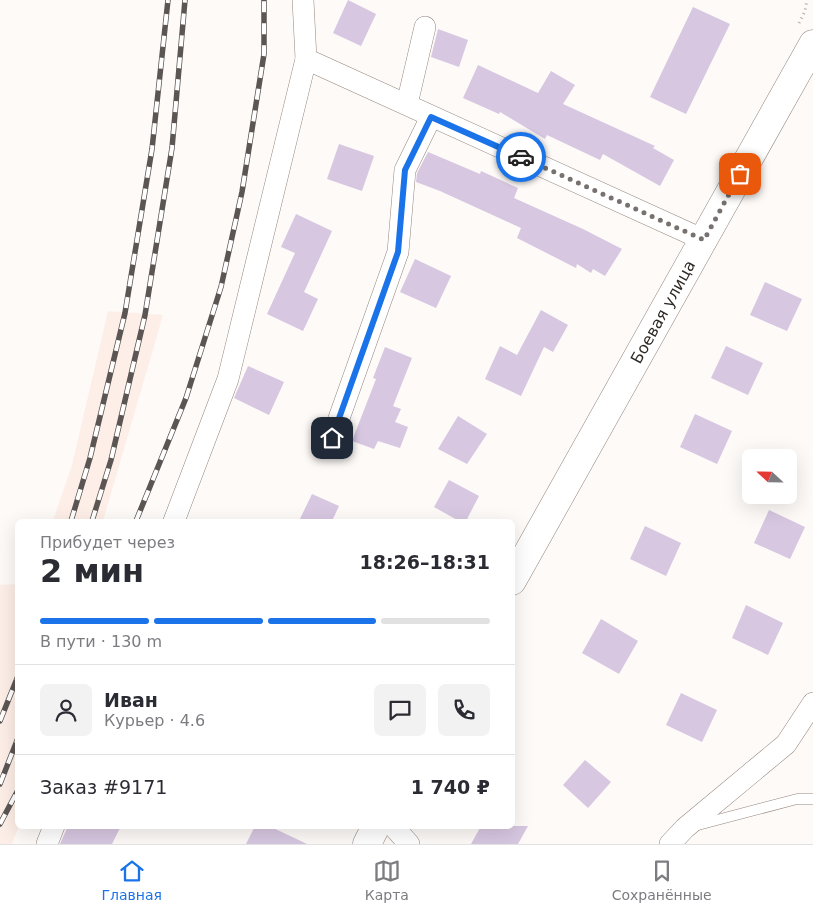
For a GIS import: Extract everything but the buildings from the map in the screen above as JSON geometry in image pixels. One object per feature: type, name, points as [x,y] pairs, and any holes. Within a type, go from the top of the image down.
[{"type":"main road","name":"Боевая улица","points":[[515,576],[813,44]]},
{"type":"main road","points":[[367,844],[374,829]]},
{"type":"street","points":[[175,519],[228,379],[306,59],[303,0]]},
{"type":"street","points":[[407,104],[425,27]]},
{"type":"street","points":[[306,59],[704,240]]},
{"type":"street","points":[[332,438],[398,252],[405,170],[431,117]]},
{"type":"street","points":[[670,844],[685,828],[786,744],[813,703]]},
{"type":"street","points":[[47,844],[53,829]]},
{"type":"street","points":[[396,829],[409,844]]},
{"type":"lane","points":[[685,828],[797,799],[813,799]]},
{"type":"shaded area","points":[[108,311],[163,315],[104,519],[54,519],[72,465]]},
{"type":"shaded area","points":[[15,584],[15,829],[18,829],[12,844],[0,844],[0,585]]},
{"type":"railway","points":[[72,519],[90,458],[125,313],[152,149],[168,0]]},
{"type":"railway","points":[[93,519],[111,460],[145,315],[172,148],[185,0]]},
{"type":"railway","points":[[137,519],[186,398],[221,287],[242,192],[264,54],[264,0]]},
{"type":"railway","points":[[0,721],[15,684]]},
{"type":"railway","points":[[0,784],[15,746]]},
{"type":"railway","points":[[0,824],[15,796]]},
{"type":"way so far","points":[[521,157],[704,240],[740,174]]},
{"type":"route","points":[[332,438],[398,252],[405,170],[431,117],[521,157]]}]
